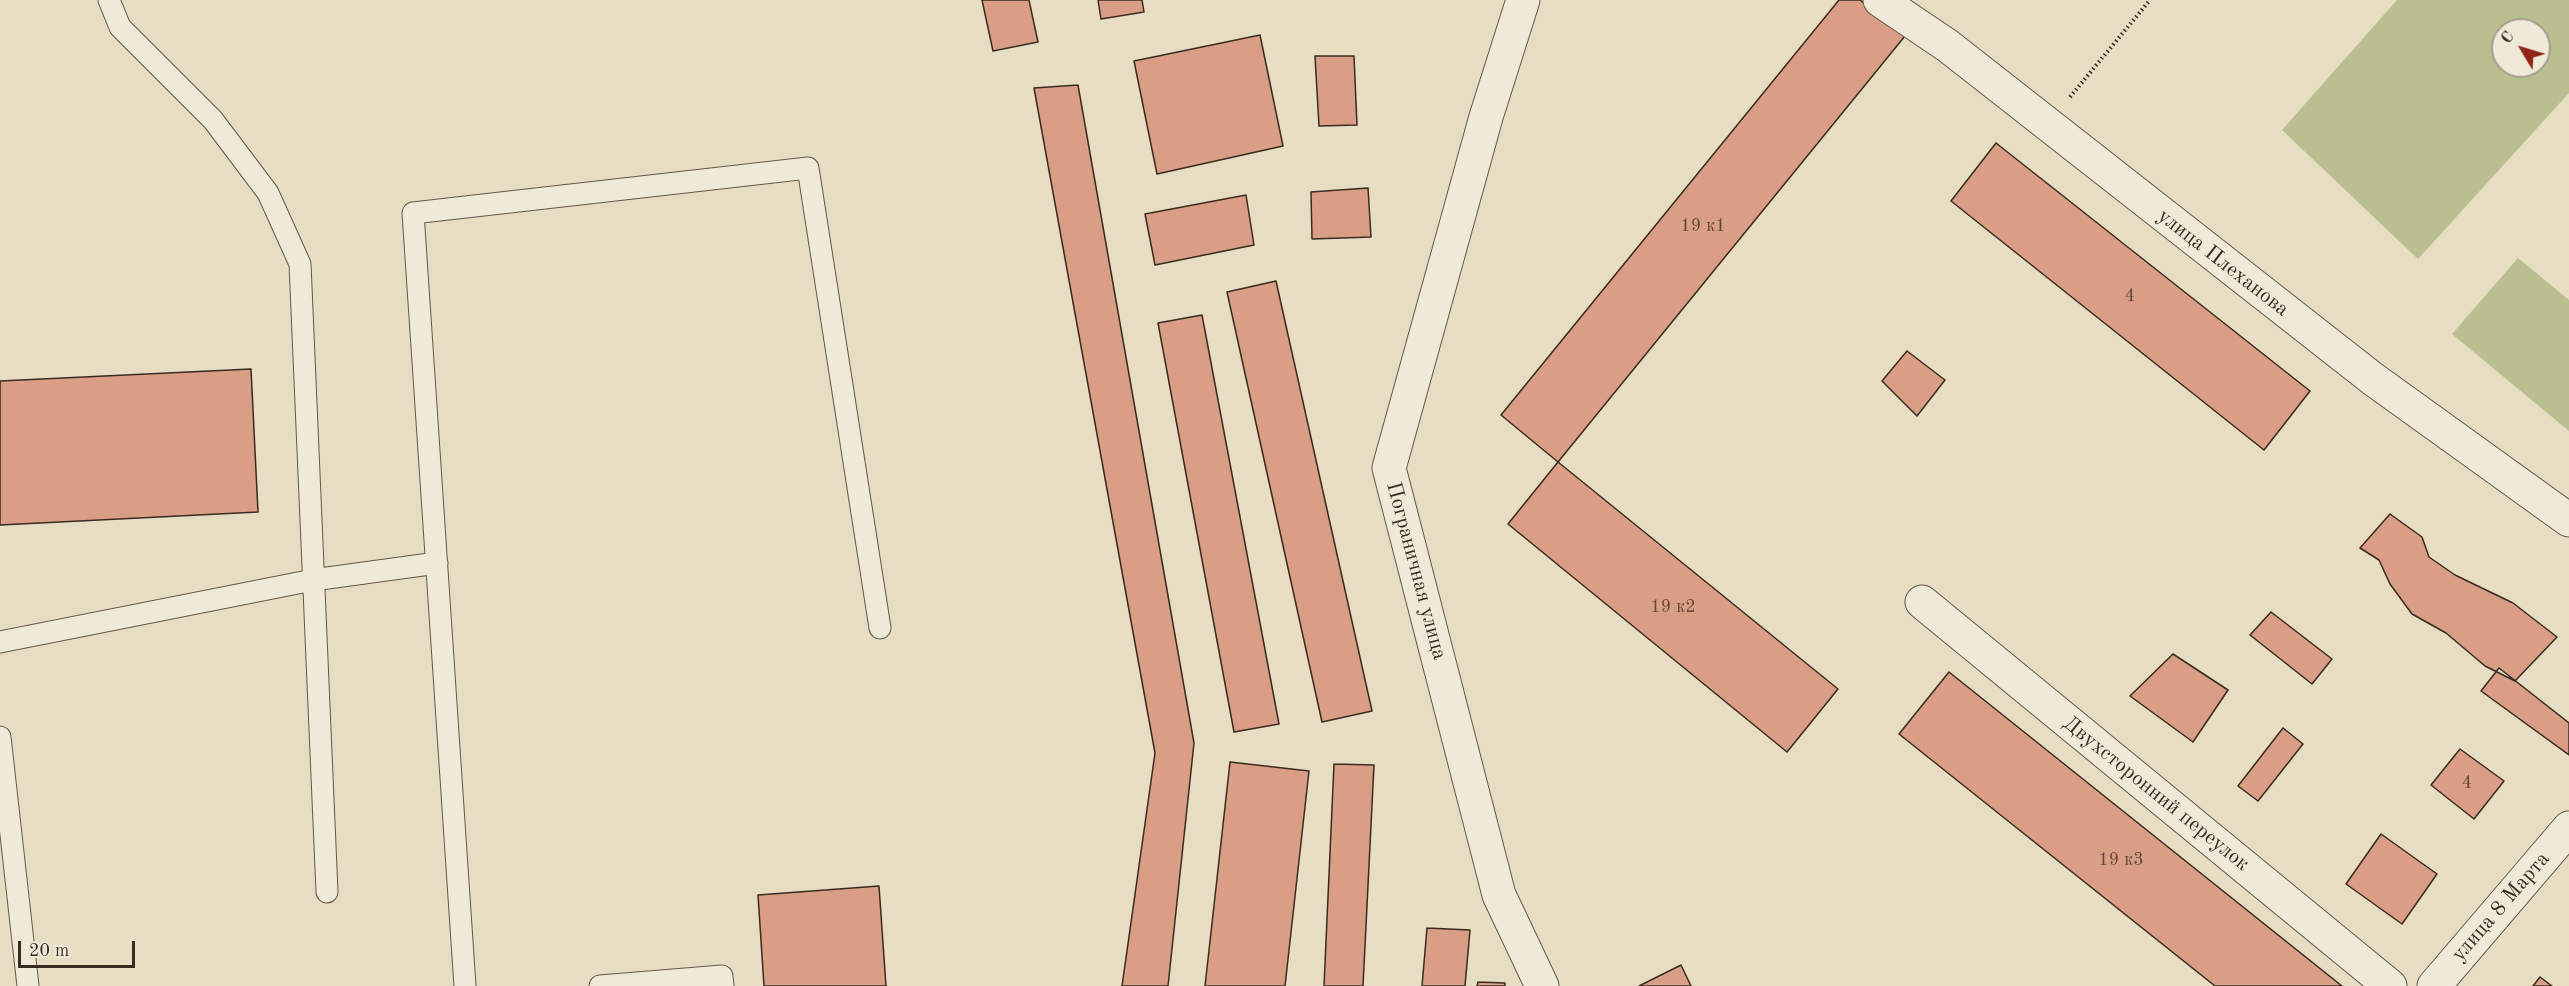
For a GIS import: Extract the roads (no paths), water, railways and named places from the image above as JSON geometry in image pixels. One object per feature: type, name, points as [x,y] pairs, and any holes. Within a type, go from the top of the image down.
[{"type":"street","name":"Пограничная улица","points":[[1523,0],[1486,117],[1389,468],[1499,894],[1542,986]]},
{"type":"street","name":"улица Плеханова","points":[[1880,0],[1948,46],[2373,379],[2569,520]]},
{"type":"street","name":"Двухсторонний переулок","points":[[1922,602],[2390,986]]},
{"type":"street","name":"улица 8 Марта","points":[[2434,986],[2569,828]]},
{"type":"lane","points":[[109,0],[120,27],[213,120],[268,193],[300,264],[327,892]]},
{"type":"lane","points":[[465,986],[413,213],[808,168],[880,628]]},
{"type":"lane","points":[[0,642],[313,580],[437,563]]},
{"type":"lane","points":[[0,737],[28,986]]},
{"type":"lane","points":[[600,986],[722,976],[723,986]]}]
